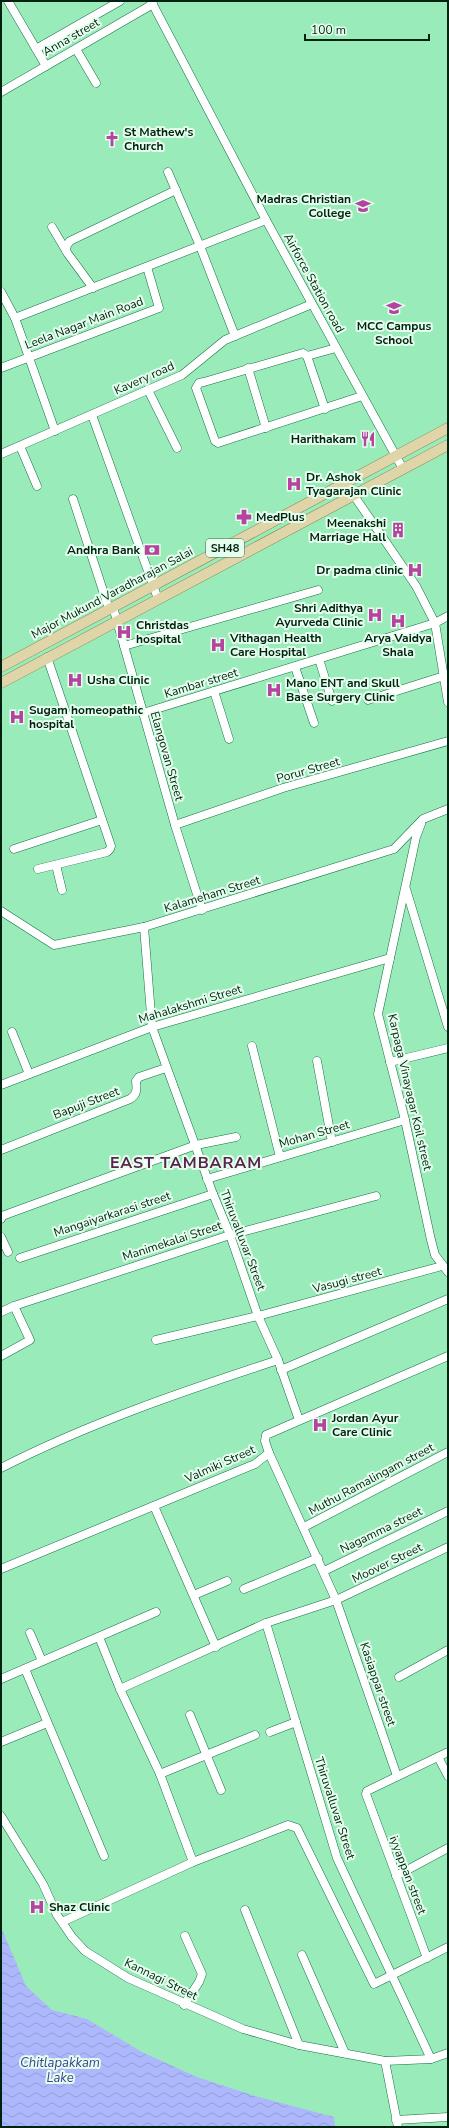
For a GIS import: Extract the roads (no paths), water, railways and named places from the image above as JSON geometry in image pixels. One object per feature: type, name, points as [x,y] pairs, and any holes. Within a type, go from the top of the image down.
[{"type":"main road","name":"Major Mukund Varadharajan Salai","points":[[1,667],[346,484],[448,428]]},
{"type":"main road","name":"SH48","points":[[1,683],[47,657],[448,445]]},
{"type":"street","points":[[8,1],[46,66]]},
{"type":"street","points":[[36,49],[120,1]]},
{"type":"street","name":"Anna street","points":[[1,92],[152,3]]},
{"type":"street","name":"Airforce Station road","points":[[152,3],[266,220],[403,469]]},
{"type":"street","points":[[76,48],[96,83]]},
{"type":"street","points":[[168,172],[200,246],[235,336]]},
{"type":"street","points":[[66,250],[70,241],[176,190]]},
{"type":"street","points":[[15,318],[266,220]]},
{"type":"street","points":[[52,226],[66,250],[93,288]]},
{"type":"street","name":"Leela Nagar Main Road","points":[[1,368],[159,308],[147,267]]},
{"type":"street","points":[[1,292],[15,318],[55,431]]},
{"type":"street","name":"Kavery road","points":[[1,454],[182,376],[225,340],[312,304]]},
{"type":"street","points":[[307,356],[336,348]]},
{"type":"street","points":[[325,410],[307,356],[303,353],[248,368],[199,384],[196,388],[215,441],[218,443],[325,410],[362,396]]},
{"type":"street","points":[[248,368],[266,428]]},
{"type":"street","points":[[148,390],[177,448]]},
{"type":"street","points":[[92,415],[158,599]]},
{"type":"street","points":[[20,446],[37,486]]},
{"type":"street","points":[[346,484],[416,586],[435,623],[448,702]]},
{"type":"street","name":"Elangovan Street","points":[[73,499],[111,608],[117,620],[175,825],[202,910]]},
{"type":"street","points":[[124,646],[318,590]]},
{"type":"street","name":"Kambar street","points":[[143,713],[435,623],[448,616]]},
{"type":"street","points":[[38,869],[109,851],[110,846],[47,657]]},
{"type":"street","points":[[319,659],[332,701]]},
{"type":"street","points":[[294,666],[314,723]]},
{"type":"street","points":[[368,700],[444,676]]},
{"type":"street","points":[[214,691],[229,740]]},
{"type":"street","name":"Porur Street","points":[[175,825],[284,788],[448,740]]},
{"type":"street","points":[[423,819],[448,809]]},
{"type":"street","name":"Karpaga Vinayagar Koil street","points":[[423,819],[416,837],[378,1014],[405,1120],[430,1240],[435,1255],[445,1269]]},
{"type":"street","name":"Kalameham Street","points":[[1,911],[54,945],[144,927],[394,849],[423,819]]},
{"type":"street","points":[[14,849],[102,820]]},
{"type":"street","points":[[56,865],[62,890]]},
{"type":"street","points":[[406,888],[448,1027]]},
{"type":"street","name":"Thiruvalluvar Street","points":[[144,927],[152,1027],[207,1178],[230,1235],[258,1316],[278,1360],[299,1420]]},
{"type":"street","name":"Mahalakshmi Street","points":[[1,1085],[152,1027],[390,958]]},
{"type":"street","points":[[12,1032],[29,1074]]},
{"type":"street","points":[[252,1046],[280,1157]]},
{"type":"street","points":[[390,1062],[448,1048]]},
{"type":"street","points":[[317,1061],[332,1142]]},
{"type":"street","name":"Bapuji Street","points":[[1,1150],[130,1100],[134,1097],[137,1089],[136,1081],[140,1077],[166,1068]]},
{"type":"street","name":"Mohan Street","points":[[207,1178],[405,1120]]},
{"type":"street","points":[[1,1216],[196,1145],[236,1137]]},
{"type":"street","name":"Mangaiyarkarasi street","points":[[20,1258],[213,1194]]},
{"type":"street","name":"Manimekalai Street","points":[[1,1312],[14,1306],[230,1235],[376,1196]]},
{"type":"street","points":[[1,1237],[8,1252]]},
{"type":"street","name":"Vasugi street","points":[[156,1340],[445,1269]]},
{"type":"street","points":[[281,1370],[448,1299]]},
{"type":"street","points":[[1,1356],[30,1340],[14,1306]]},
{"type":"street","name":"Valmiki Street","points":[[1,1569],[256,1464],[269,1453],[265,1441],[266,1435],[448,1356]]},
{"type":"street","points":[[1,1468],[28,1454],[168,1397],[278,1360]]},
{"type":"street","name":"Muthu Ramalingam street","points":[[304,1527],[448,1452]]},
{"type":"street","name":"Kasiappar street","points":[[269,1453],[336,1600],[397,1776]]},
{"type":"street","points":[[154,1506],[216,1647]]},
{"type":"street","name":"Nagamma street","points":[[324,1571],[448,1510]]},
{"type":"street","name":"Moover Street","points":[[336,1600],[448,1547]]},
{"type":"street","points":[[244,1589],[318,1558]]},
{"type":"street","points":[[194,1595],[227,1581]]},
{"type":"street","points":[[120,1688],[216,1647],[266,1623],[336,1600]]},
{"type":"street","points":[[1,1679],[156,1612]]},
{"type":"street","name":"Thiruvalluvar Street","points":[[266,1623],[337,1858],[431,2060]]},
{"type":"street","points":[[30,1632],[42,1661]]},
{"type":"street","points":[[100,1637],[120,1688],[160,1774],[194,1862]]},
{"type":"street","points":[[399,1677],[448,1650]]},
{"type":"street","points":[[24,1669],[104,1856]]},
{"type":"street","points":[[190,1715],[221,1790]]},
{"type":"street","points":[[270,1732],[296,1722]]},
{"type":"street","points":[[1,1742],[47,1723]]},
{"type":"street","points":[[160,1774],[255,1735]]},
{"type":"street","points":[[397,1776],[448,1752]]},
{"type":"street","points":[[438,1757],[448,1776]]},
{"type":"street","name":"iyyappan street","points":[[397,1776],[367,1791],[366,1799],[427,1958]]},
{"type":"street","name":"Kannagi Street","points":[[1,1816],[43,1884],[57,1915],[72,1937],[85,1951],[128,1978],[243,2029],[299,2045],[385,2061],[431,2060]]},
{"type":"street","points":[[62,1922],[194,1862],[288,1825],[297,1828],[374,1984],[448,1947]]},
{"type":"street","points":[[396,1876],[448,1848]]},
{"type":"street","points":[[245,1910],[299,2045]]},
{"type":"street","points":[[184,2004],[199,1982],[202,1974],[185,1936]]},
{"type":"street","points":[[302,1955],[345,2053]]},
{"type":"street","points":[[431,2060],[448,2053]]},
{"type":"street","points":[[385,2061],[397,2124],[448,2117]]},
{"type":"water","name":"Chitlapakkam Lake","points":[[1,1927],[26,1986],[52,2010],[87,2019],[142,2052],[197,2077],[255,2096],[334,2117],[335,2127],[1,2127]]},
{"type":"place","name":"St Mathew's Church","points":[[112,139]]},
{"type":"place","name":"Madras Christian College","points":[[363,206]]},
{"type":"place","name":"MCC Campus School","points":[[394,308]]},
{"type":"place","name":"Harithakam","points":[[368,439]]},
{"type":"place","name":"Dr. Ashok Tyagarajan Clinic","points":[[294,484]]},
{"type":"place","name":"MedPlus","points":[[244,517]]},
{"type":"place","name":"Meenakshi Marriage Hall","points":[[398,530]]},
{"type":"place","name":"Andhra Bank","points":[[152,550]]},
{"type":"place","name":"Dr padma clinic","points":[[415,570]]},
{"type":"place","name":"Shri Adithya Ayurveda Clinic","points":[[375,615]]},
{"type":"place","name":"Arya Vaidya Shala","points":[[398,621]]},
{"type":"place","name":"Christdas hospital","points":[[124,632]]},
{"type":"place","name":"Vithagan Health Care Hospital","points":[[218,645]]},
{"type":"place","name":"Usha Clinic","points":[[75,680]]},
{"type":"place","name":"Mano ENT and Skull Base Surgery Clinic","points":[[274,690]]},
{"type":"place","name":"Sugam homeopathic hospital","points":[[17,717]]},
{"type":"place","name":"Jordan Ayur Care Clinic","points":[[320,1425]]},
{"type":"place","name":"Shaz Clinic","points":[[37,1907]]},
{"type":"district","name":"EAST TAMBARAM","points":[[186,1163]]}]
